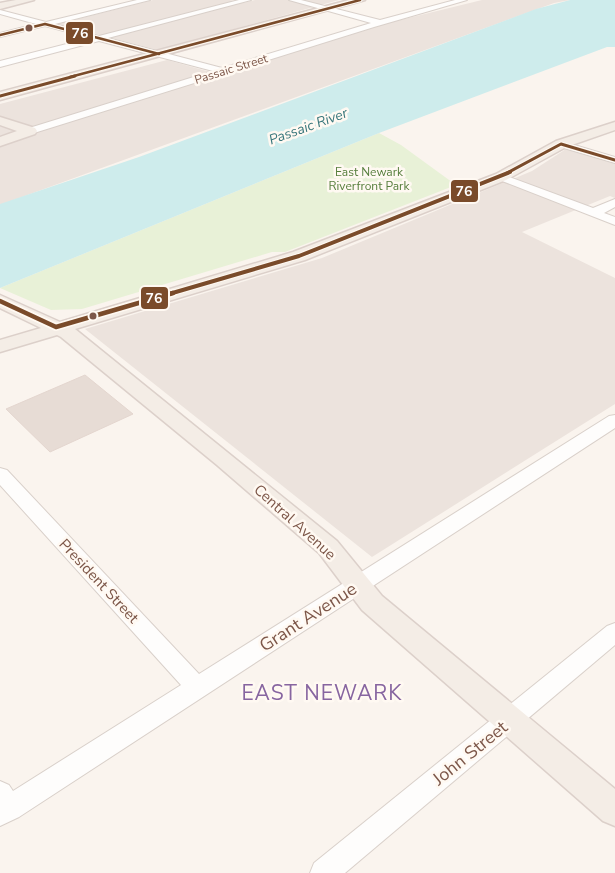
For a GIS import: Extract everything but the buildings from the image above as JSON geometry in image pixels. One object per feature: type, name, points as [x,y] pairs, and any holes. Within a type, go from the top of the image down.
[{"type":"main road","points":[[0,6],[29,0]]},
{"type":"main road","points":[[0,96],[161,55],[360,0]]},
{"type":"main road","points":[[0,121],[30,131]]},
{"type":"main road","points":[[0,346],[299,256],[501,177],[560,144],[615,126]]},
{"type":"main road","name":"Passaic Street","points":[[0,142],[30,131]]},
{"type":"main road","name":"Central Avenue","points":[[0,301],[74,338],[321,542],[372,603],[615,810]]},
{"type":"street","points":[[0,35],[146,0]]},
{"type":"street","points":[[0,64],[247,0]]},
{"type":"street","points":[[293,0],[379,22]]},
{"type":"street","name":"Passaic Street","points":[[30,131],[379,22],[463,0]]},
{"type":"street","points":[[0,12],[222,71]]},
{"type":"street","points":[[560,144],[615,160]]},
{"type":"street","points":[[501,177],[615,221]]},
{"type":"street","points":[[592,213],[615,203]]},
{"type":"street","name":"Grant Avenue","points":[[3,805],[198,688],[615,420]]},
{"type":"street","name":"President Street","points":[[0,474],[198,688]]},
{"type":"street","name":"John Street","points":[[324,873],[615,632]]},
{"type":"shaded area","points":[[153,0],[230,0],[243,3],[255,0],[339,0],[158,50],[58,24]]},
{"type":"shaded area","points":[[482,0],[570,0],[554,3],[0,205],[0,104],[167,60],[221,75],[392,22]]},
{"type":"shaded area","points":[[566,149],[615,163],[615,198],[610,196],[522,232],[615,278],[615,404],[372,557],[85,329],[322,258],[532,171]]},
{"type":"green space","name":"East Newark Riverfront Park","points":[[379,133],[401,145],[456,185],[285,252],[272,252],[82,309],[51,310],[0,288]]},
{"type":"water","name":"Passaic River","points":[[570,0],[615,0],[615,47],[607,47],[379,133],[0,288],[0,204],[139,157],[536,9]]},
{"type":"transit line","name":"76","points":[[0,96],[360,0]]},
{"type":"transit line","name":"76","points":[[0,35],[45,24],[159,54]]},
{"type":"transit line","name":"76","points":[[0,301],[56,327],[299,256],[501,177],[561,144],[615,160]]},
{"type":"district","name":"EAST NEWARK","points":[[322,693]]}]
